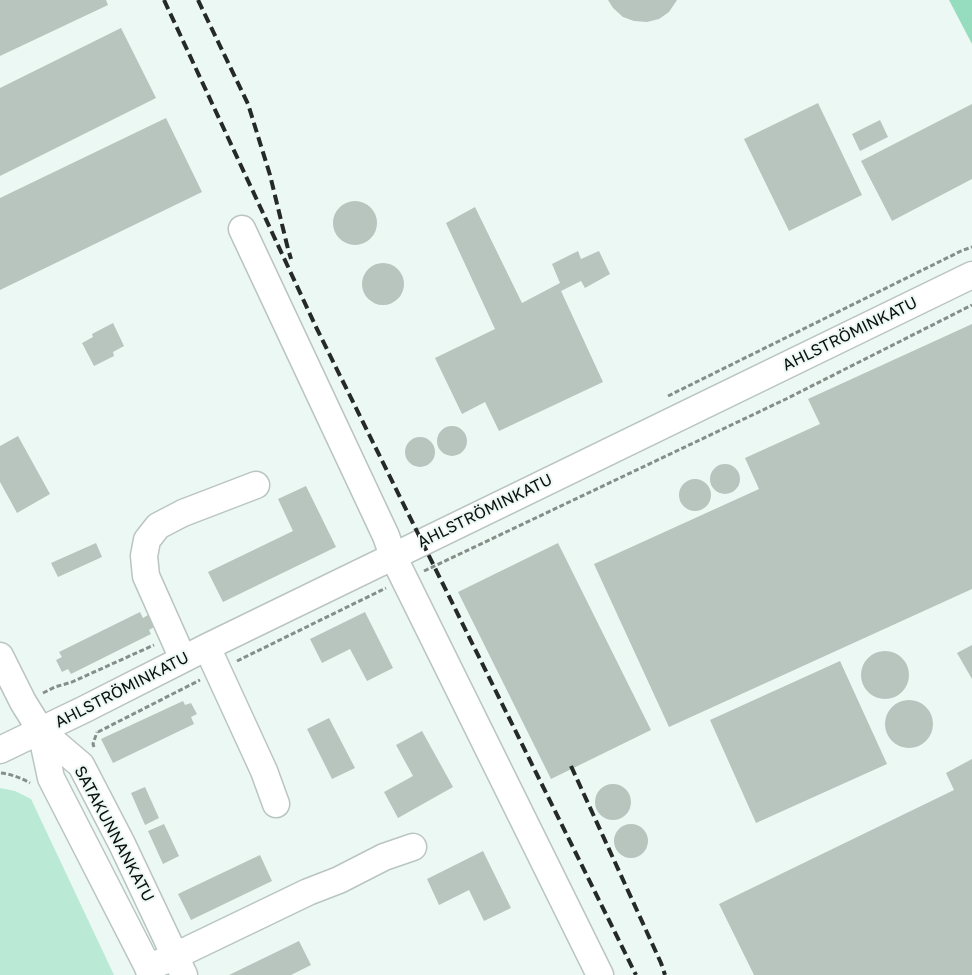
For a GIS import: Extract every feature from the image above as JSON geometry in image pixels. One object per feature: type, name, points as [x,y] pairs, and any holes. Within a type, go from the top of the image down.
[{"type":"street","points":[[242,229],[318,374],[393,556],[600,975]]},
{"type":"street","name":"AHLSTRÖMINKATU","points":[[0,750],[41,731],[178,648],[207,647],[972,275]]},
{"type":"street","points":[[178,648],[146,576],[144,556],[147,540],[158,526],[183,513],[256,485]]},
{"type":"street","points":[[207,647],[264,771],[276,804]]},
{"type":"street","points":[[0,656],[23,702],[41,731]]},
{"type":"street","name":"SATAKUNNANKATU","points":[[41,731],[81,765],[122,844],[180,966]]},
{"type":"street","name":"SATAKUNNANKATU","points":[[41,731],[51,778],[150,971]]},
{"type":"street","points":[[150,971],[180,966],[308,892],[339,880],[384,857],[413,847]]},
{"type":"path","points":[[661,399],[972,247]]},
{"type":"path","points":[[98,732],[218,670],[405,579],[777,403],[972,305]]},
{"type":"path","points":[[23,702],[55,687],[178,648]]},
{"type":"shaded area","points":[[949,0],[972,0],[972,44]]},
{"type":"shaded area","points":[[0,788],[15,791],[31,799],[114,975],[0,975]]},
{"type":"building","points":[[0,0],[106,0],[108,5],[0,56]]},
{"type":"building","points":[[608,0],[677,0],[669,12],[659,19],[647,22],[634,21],[623,17],[613,8]]},
{"type":"building","points":[[121,28],[156,98],[0,176],[0,88]]},
{"type":"building","points":[[818,103],[862,195],[789,231],[744,139]]},
{"type":"building","points":[[972,104],[972,179],[892,221],[861,161]]},
{"type":"building","points":[[166,118],[202,192],[0,290],[0,198]]},
{"type":"building","points":[[880,120],[888,137],[860,151],[852,134]]},
{"type":"building","points":[[355,201],[367,205],[373,211],[377,223],[373,235],[367,241],[355,245],[343,241],[337,235],[333,223],[337,211],[343,205]]},
{"type":"building","points":[[475,207],[522,303],[560,283],[552,264],[578,251],[581,259],[599,251],[610,274],[585,288],[581,281],[561,291],[603,382],[499,431],[485,402],[462,414],[435,358],[495,329],[446,223]]},
{"type":"building","points":[[387,263],[395,266],[401,272],[404,284],[401,296],[395,302],[379,305],[371,302],[365,296],[362,280],[365,272],[371,266]]},
{"type":"building","points":[[113,323],[124,346],[113,352],[114,356],[94,366],[82,343],[93,337],[92,334]]},
{"type":"building","points":[[972,324],[972,589],[669,727],[594,564],[759,489],[745,458],[820,424],[808,399]]},
{"type":"building","points":[[452,426],[463,430],[467,441],[463,452],[452,456],[441,452],[437,441],[441,430]]},
{"type":"building","points":[[18,436],[50,494],[17,513],[0,482],[0,446]]},
{"type":"building","points":[[420,437],[431,441],[435,452],[431,463],[420,467],[409,463],[405,452],[409,441]]},
{"type":"building","points":[[725,464],[736,468],[740,479],[736,490],[725,494],[714,490],[710,479],[714,468]]},
{"type":"building","points":[[695,479],[701,480],[706,484],[710,489],[710,501],[706,506],[701,510],[695,511],[689,510],[684,506],[680,501],[679,495],[680,489],[684,484],[689,480]]},
{"type":"building","points":[[306,486],[336,547],[223,602],[208,572],[293,531],[278,499]]},
{"type":"building","points":[[96,543],[102,557],[58,577],[51,563]]},
{"type":"building","points":[[558,543],[651,730],[551,779],[458,592]]},
{"type":"building","points":[[140,612],[143,618],[148,615],[154,627],[149,630],[151,634],[71,674],[68,669],[62,672],[56,660],[62,657],[59,652]]},
{"type":"building","points":[[365,612],[393,668],[367,681],[350,649],[322,663],[310,639]]},
{"type":"building","points":[[972,645],[972,679],[957,653]]},
{"type":"building","points":[[885,651],[894,653],[902,658],[907,666],[909,675],[907,684],[902,692],[894,697],[885,699],[876,697],[868,692],[863,684],[861,675],[863,666],[868,658],[876,653]]},
{"type":"building","points":[[840,661],[887,764],[756,823],[710,720]]},
{"type":"building","points":[[909,700],[918,702],[926,707],[931,715],[933,724],[931,733],[926,741],[918,746],[909,748],[900,746],[892,741],[887,733],[885,724],[887,715],[892,707],[900,702]]},
{"type":"building","points":[[183,701],[185,705],[191,703],[197,714],[191,717],[194,724],[113,763],[101,739]]},
{"type":"building","points":[[329,718],[355,768],[332,779],[307,729]]},
{"type":"building","points":[[422,731],[453,787],[398,818],[384,792],[413,776],[396,745]]},
{"type":"building","points":[[972,759],[972,975],[754,975],[719,904],[954,790],[946,773]]},
{"type":"building","points":[[613,784],[625,790],[631,802],[625,814],[613,820],[601,814],[595,802],[601,790]]},
{"type":"building","points":[[145,787],[159,818],[145,825],[131,793]]},
{"type":"building","points":[[164,824],[179,856],[163,864],[148,831]]},
{"type":"building","points":[[631,824],[643,829],[648,841],[643,853],[631,858],[619,853],[614,841],[619,829]]},
{"type":"building","points":[[483,851],[511,908],[484,921],[469,890],[439,905],[427,879]]},
{"type":"building","points":[[260,855],[272,881],[191,920],[178,894]]},
{"type":"building","points":[[299,941],[311,965],[291,975],[229,975]]},
{"type":"railway","points":[[164,0],[316,327],[636,975]]},
{"type":"railway","points":[[198,0],[248,104],[270,175],[291,259]]},
{"type":"railway","points":[[571,766],[665,975]]}]
